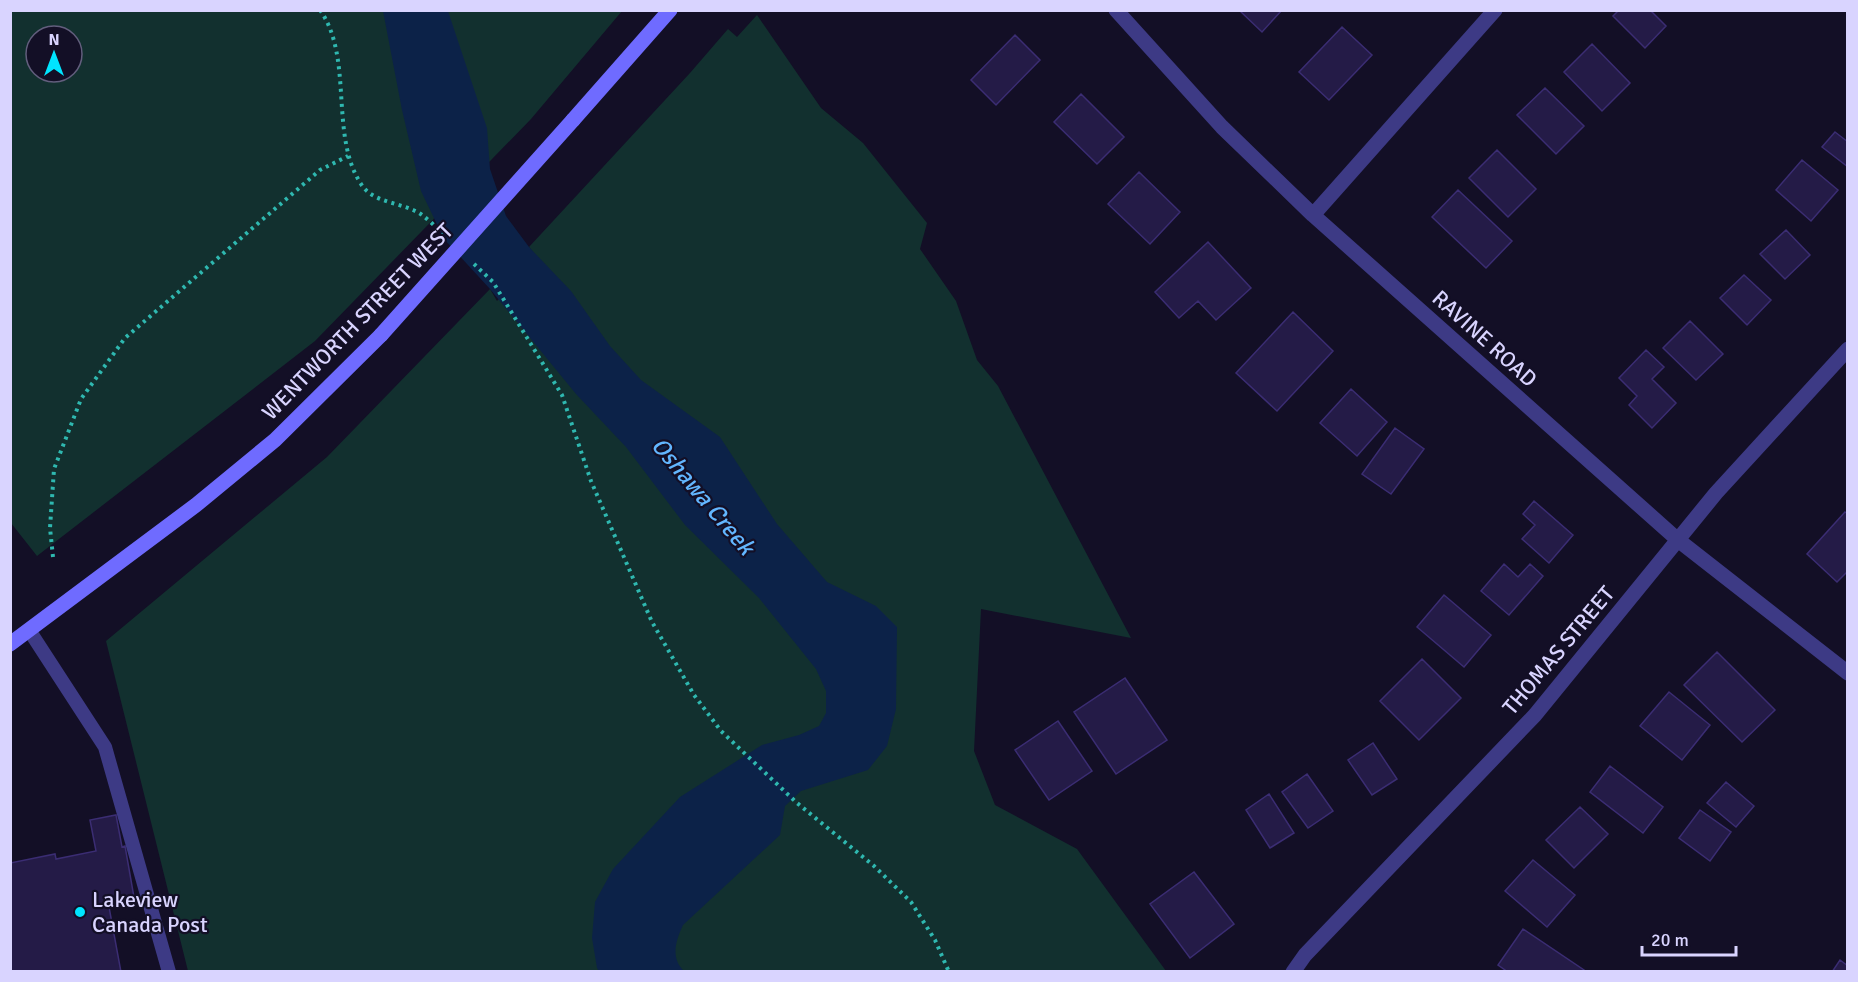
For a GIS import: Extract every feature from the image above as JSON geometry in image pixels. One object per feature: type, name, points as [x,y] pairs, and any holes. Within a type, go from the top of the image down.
[{"type":"main road","name":"WENTWORTH STREET WEST","points":[[10,644],[196,505],[275,440],[381,335],[670,10]]},
{"type":"street","name":"RAVINE ROAD","points":[[1116,10],[1222,127],[1313,215],[1678,540],[1848,673]]},
{"type":"street","points":[[1313,215],[1495,10]]},
{"type":"street","name":"THOMAS STREET","points":[[1293,972],[1311,948],[1535,715],[1716,493],[1848,348]]},
{"type":"lane","points":[[29,630],[105,747],[169,972]]},
{"type":"path","points":[[320,10],[328,22],[336,52],[348,156],[361,186],[379,198],[422,214]]},
{"type":"path","points":[[53,557],[50,528],[54,469],[81,399],[125,338],[320,170],[348,156]]},
{"type":"path","points":[[493,282],[562,395],[591,481],[652,622],[694,695],[721,731],[797,803],[874,866],[911,902],[936,940],[949,972]]},
{"type":"green space","points":[[10,11],[622,11],[531,119],[315,341],[37,556],[11,523]]},
{"type":"green space","points":[[757,15],[821,108],[863,143],[927,223],[920,249],[956,301],[977,360],[998,386],[1131,638],[981,609],[974,751],[995,805],[1077,849],[1166,971],[188,971],[106,641],[327,457],[490,289],[497,301],[537,257],[529,247],[728,29],[737,37]]},
{"type":"water","name":"Oshawa Creek","points":[[383,11],[448,11],[487,128],[490,169],[506,216],[529,247],[571,291],[610,346],[641,380],[720,437],[777,524],[827,582],[876,606],[897,627],[896,709],[887,746],[868,770],[801,791],[785,806],[780,835],[683,925],[678,937],[676,955],[684,971],[599,971],[592,938],[595,902],[613,869],[680,797],[762,745],[799,735],[819,726],[826,713],[826,691],[816,669],[759,598],[685,525],[626,447],[576,394],[490,289],[444,239],[421,191],[402,110]]},
{"type":"building","points":[[1239,10],[1282,10],[1262,32]]},
{"type":"building","points":[[1619,10],[1650,10],[1666,26],[1645,48],[1613,16]]},
{"type":"building","points":[[1342,27],[1372,55],[1329,100],[1299,72]]},
{"type":"building","points":[[1015,35],[1040,60],[996,105],[971,80]]},
{"type":"building","points":[[1592,44],[1630,83],[1602,111],[1564,72]]},
{"type":"building","points":[[1545,88],[1584,126],[1556,154],[1517,115]]},
{"type":"building","points":[[1081,94],[1124,137],[1097,164],[1054,122]]},
{"type":"building","points":[[1835,132],[1848,142],[1848,167],[1822,147]]},
{"type":"building","points":[[1497,150],[1536,189],[1508,217],[1469,178]]},
{"type":"building","points":[[1802,160],[1838,190],[1811,221],[1776,190]]},
{"type":"building","points":[[1139,172],[1180,212],[1150,244],[1108,204]]},
{"type":"building","points":[[1458,190],[1512,241],[1486,268],[1432,217]]},
{"type":"building","points":[[1786,230],[1810,255],[1785,279],[1760,254]]},
{"type":"building","points":[[1208,242],[1251,288],[1216,320],[1198,301],[1179,318],[1155,292]]},
{"type":"building","points":[[1744,275],[1771,300],[1747,325],[1720,298]]},
{"type":"building","points":[[1293,312],[1333,351],[1277,411],[1236,373]]},
{"type":"building","points":[[1690,321],[1723,354],[1696,380],[1663,348]]},
{"type":"building","points":[[1646,350],[1664,367],[1652,379],[1676,403],[1652,428],[1629,405],[1637,396],[1619,378]]},
{"type":"building","points":[[1351,389],[1387,422],[1357,456],[1320,423]]},
{"type":"building","points":[[1395,428],[1424,449],[1391,494],[1362,474]]},
{"type":"building","points":[[1534,501],[1573,535],[1549,563],[1522,539],[1535,525],[1523,514]]},
{"type":"building","points":[[1845,512],[1848,514],[1848,571],[1837,582],[1807,554]]},
{"type":"building","points":[[1504,564],[1518,577],[1530,564],[1543,576],[1509,615],[1481,591]]},
{"type":"building","points":[[1444,595],[1491,635],[1464,667],[1417,627]]},
{"type":"building","points":[[1717,652],[1775,710],[1742,742],[1684,685]]},
{"type":"building","points":[[1422,659],[1461,698],[1419,740],[1380,701]]},
{"type":"building","points":[[1125,678],[1167,740],[1116,774],[1074,712]]},
{"type":"building","points":[[1669,692],[1710,725],[1682,760],[1640,726]]},
{"type":"building","points":[[1058,721],[1092,771],[1049,800],[1015,750]]},
{"type":"building","points":[[1373,743],[1397,779],[1372,795],[1348,760]]},
{"type":"building","points":[[1610,766],[1663,807],[1643,833],[1590,792]]},
{"type":"building","points":[[1307,774],[1333,811],[1308,828],[1282,792]]},
{"type":"building","points":[[1726,782],[1754,806],[1736,827],[1707,803]]},
{"type":"building","points":[[1269,794],[1294,833],[1270,848],[1246,810]]},
{"type":"building","points":[[1580,807],[1608,834],[1574,868],[1546,840]]},
{"type":"building","points":[[1700,810],[1731,832],[1710,861],[1679,838]]},
{"type":"building","points":[[116,815],[122,847],[125,846],[135,903],[109,907],[121,972],[10,972],[10,863],[55,854],[56,859],[96,851],[90,820]]},
{"type":"building","points":[[1533,860],[1575,895],[1547,927],[1505,891]]},
{"type":"building","points":[[1194,872],[1234,924],[1190,958],[1150,904]]},
{"type":"building","points":[[1523,929],[1584,970],[1583,972],[1508,972],[1498,965]]},
{"type":"building","points":[[1840,960],[1848,966],[1848,972],[1832,972]]},
{"type":"place","name":"Lakeview Canada Post","points":[[80,912]]}]
